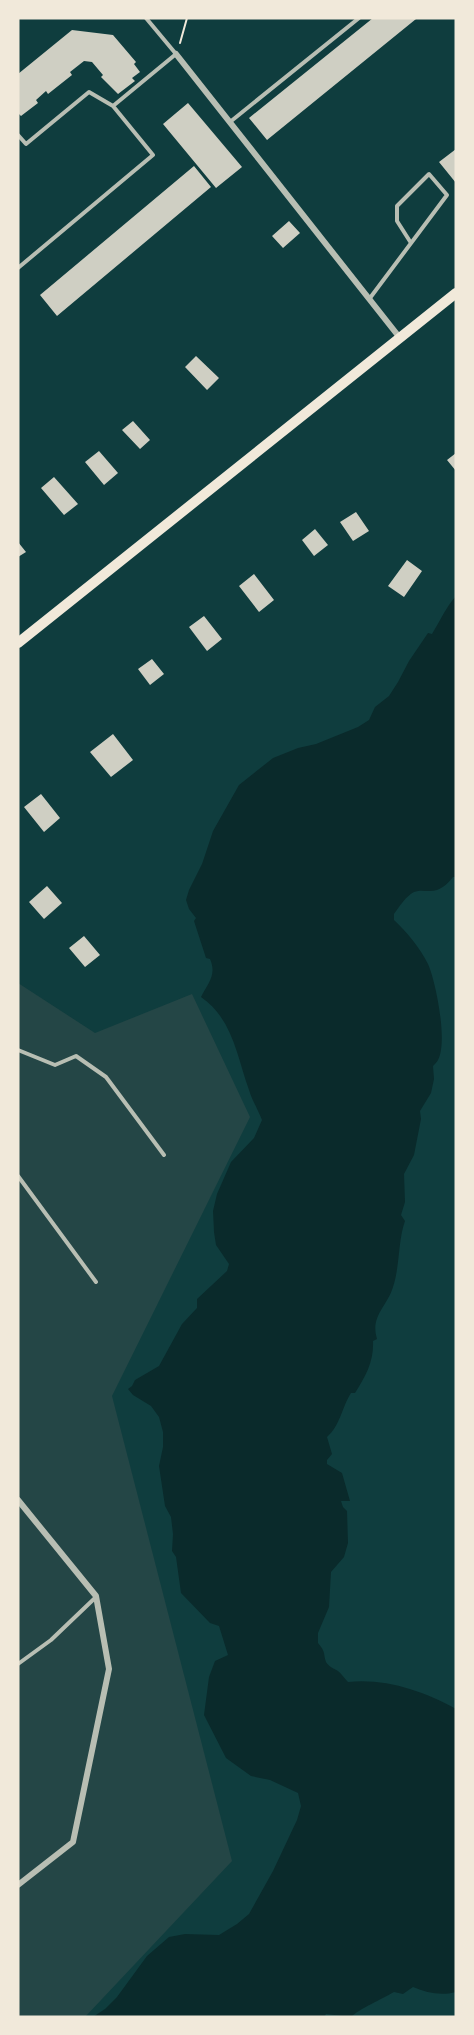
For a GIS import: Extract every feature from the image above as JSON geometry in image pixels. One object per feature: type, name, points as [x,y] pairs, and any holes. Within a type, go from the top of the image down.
[{"type":"main road","points":[[18,643],[456,293]]},
{"type":"street","points":[[176,54],[400,338]]},
{"type":"street","points":[[18,1500],[96,1596],[109,1669],[73,1842],[18,1885]]},
{"type":"lane","points":[[113,106],[176,54],[146,18]]},
{"type":"lane","points":[[230,122],[358,18]]},
{"type":"lane","points":[[18,135],[26,144],[88,92],[113,106],[153,155],[18,268]]},
{"type":"lane","points":[[369,299],[411,243],[447,195],[429,174],[398,206],[397,221],[411,243]]},
{"type":"lane","points":[[18,1050],[55,1065],[76,1056],[106,1077],[164,1155]]},
{"type":"lane","points":[[18,1176],[96,1282]]},
{"type":"lane","points":[[18,1664],[51,1640],[96,1596]]},
{"type":"path","points":[[176,54],[187,18]]},
{"type":"shaded area","points":[[456,596],[456,877],[439,889],[414,892],[405,899],[394,914],[394,920],[417,946],[428,964],[440,1012],[441,1051],[433,1066],[434,1079],[431,1093],[420,1111],[421,1119],[414,1155],[404,1174],[405,1202],[401,1215],[405,1221],[397,1270],[393,1287],[377,1318],[375,1331],[377,1339],[373,1341],[371,1362],[355,1393],[351,1393],[348,1398],[338,1422],[327,1437],[332,1454],[327,1464],[342,1473],[350,1501],[341,1501],[347,1511],[348,1543],[344,1557],[331,1572],[329,1607],[318,1633],[318,1643],[327,1664],[348,1682],[376,1682],[404,1687],[456,1709],[456,1992],[434,1993],[413,1987],[403,1994],[394,1992],[351,2017],[326,2014],[324,2017],[93,2017],[117,1997],[147,1956],[169,1937],[185,1934],[219,1935],[249,1914],[273,1871],[297,1820],[301,1806],[298,1793],[270,1780],[251,1776],[226,1758],[204,1715],[209,1677],[215,1661],[228,1655],[219,1626],[210,1623],[181,1593],[176,1557],[172,1551],[171,1517],[165,1506],[159,1466],[163,1432],[159,1417],[151,1406],[133,1395],[128,1389],[135,1380],[159,1366],[182,1324],[197,1308],[197,1299],[227,1271],[229,1264],[216,1245],[213,1211],[217,1194],[231,1162],[254,1138],[262,1120],[250,1094],[227,1027],[212,1006],[201,997],[211,979],[213,970],[210,959],[206,958],[194,921],[196,918],[186,900],[213,831],[239,785],[273,758],[316,744],[358,727],[369,720],[375,707],[389,696],[409,661],[428,633],[432,634]]},
{"type":"shaded area","points":[[18,983],[95,1033],[192,994],[250,1117],[112,1396],[232,1861],[85,2017],[18,2017]]},
{"type":"building","points":[[373,18],[416,19],[267,140],[249,118]]},
{"type":"building","points":[[72,30],[113,35],[136,62],[134,64],[140,72],[132,78],[135,81],[118,94],[101,77],[103,75],[92,62],[84,61],[70,72],[72,75],[48,94],[46,91],[36,100],[38,103],[21,116],[18,113],[18,74]]},
{"type":"building","points":[[188,103],[242,167],[216,188],[163,124]]},
{"type":"building","points":[[456,149],[456,183],[439,162]]},
{"type":"building","points":[[194,166],[211,187],[57,316],[40,295]]},
{"type":"building","points":[[289,221],[300,233],[283,248],[272,236]]},
{"type":"building","points":[[196,356],[219,378],[207,390],[185,367]]},
{"type":"building","points":[[133,421],[150,440],[140,449],[122,430]]},
{"type":"building","points":[[99,451],[118,473],[104,485],[85,462]]},
{"type":"building","points":[[456,453],[456,471],[447,460]]},
{"type":"building","points":[[54,477],[78,504],[64,515],[41,488]]},
{"type":"building","points":[[356,512],[369,531],[353,541],[340,522]]},
{"type":"building","points":[[315,529],[328,545],[314,556],[302,540]]},
{"type":"building","points":[[18,542],[26,552],[18,557]]},
{"type":"building","points":[[407,560],[422,571],[404,597],[388,586]]},
{"type":"building","points":[[254,574],[274,600],[259,612],[239,586]]},
{"type":"building","points":[[204,616],[222,639],[207,651],[189,627]]},
{"type":"building","points":[[152,659],[164,674],[150,685],[138,669]]},
{"type":"building","points":[[113,734],[133,760],[111,777],[90,752]]},
{"type":"building","points":[[41,794],[60,818],[44,832],[24,807]]},
{"type":"building","points":[[47,886],[62,903],[44,919],[29,902]]},
{"type":"building","points":[[84,936],[100,955],[85,967],[69,948]]}]
